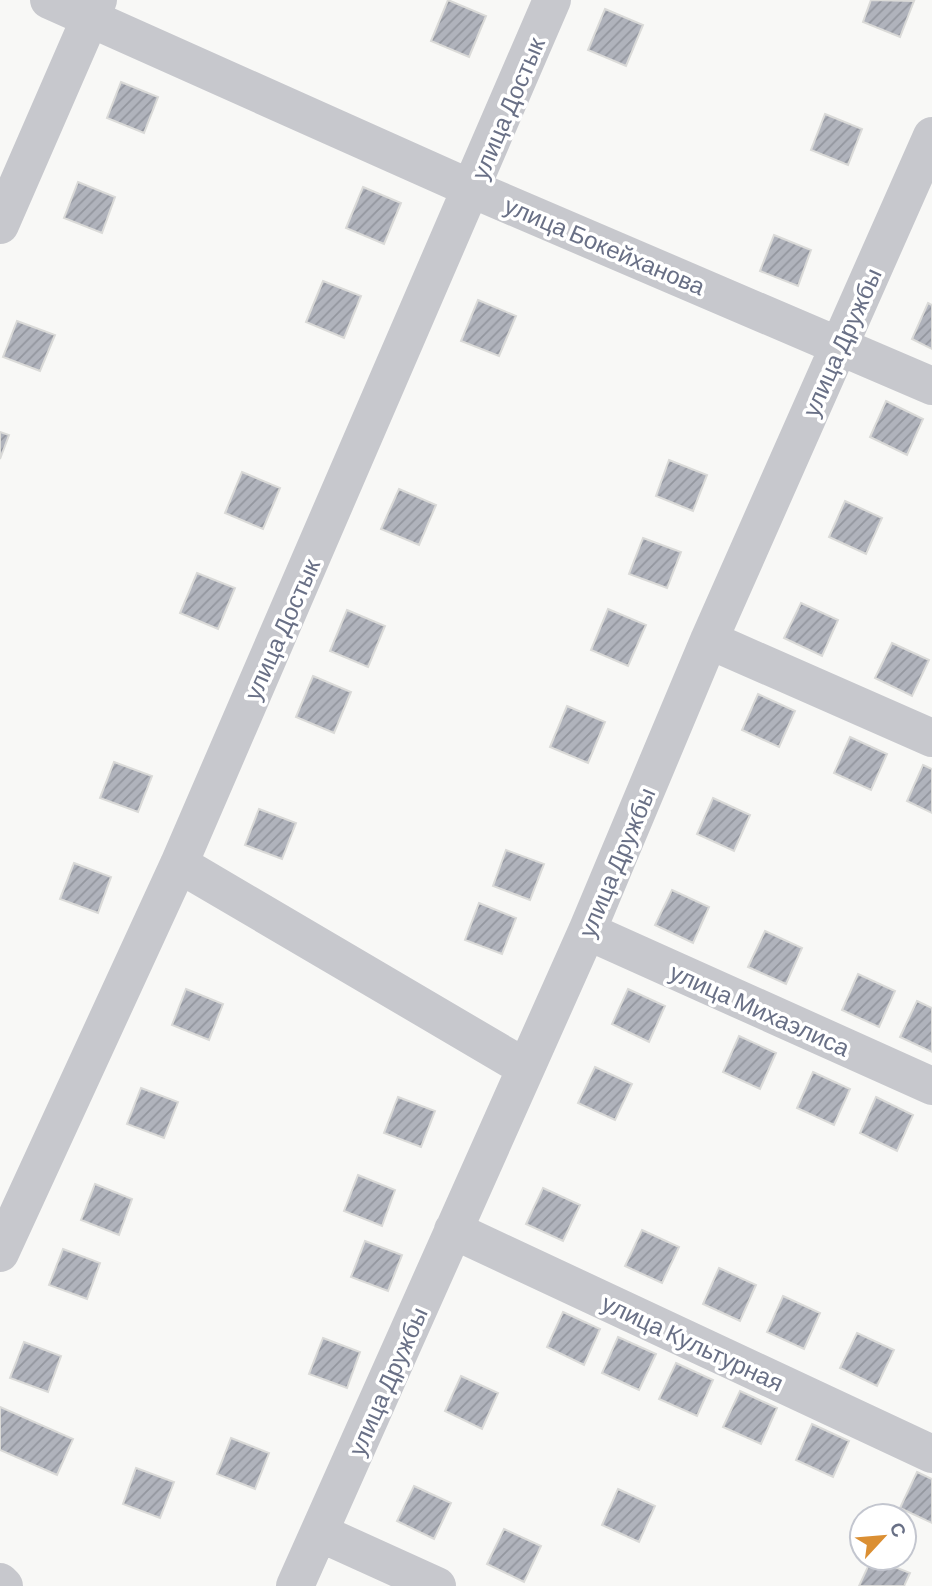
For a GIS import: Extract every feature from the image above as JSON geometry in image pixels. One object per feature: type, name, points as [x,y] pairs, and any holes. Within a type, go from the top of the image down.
[{"type":"street","name":"улица Бокейханова","points":[[49,0],[95,9],[472,189],[932,386]]},
{"type":"street","name":"улица Достык","points":[[0,1253],[178,864],[552,0]]},
{"type":"street","points":[[0,225],[95,9]]},
{"type":"street","name":"улица Дружбы","points":[[295,1586],[587,931],[709,639],[932,136]]},
{"type":"street","points":[[709,639],[932,738]]},
{"type":"street","points":[[178,864],[526,1068]]},
{"type":"street","name":"улица Михаэлиса","points":[[587,931],[932,1086]]},
{"type":"street","name":"улица Культурная","points":[[453,1230],[932,1454]]},
{"type":"street","points":[[320,1533],[437,1586]]},
{"type":"street","points":[[0,1582],[4,1586]]},
{"type":"building","points":[[448,0],[486,16],[469,57],[431,41]]},
{"type":"building","points":[[871,0],[914,1],[900,37],[863,22]]},
{"type":"building","points":[[605,9],[643,25],[626,66],[588,50]]},
{"type":"building","points":[[121,82],[158,97],[144,133],[107,118]]},
{"type":"building","points":[[825,114],[862,129],[848,165],[811,150]]},
{"type":"building","points":[[78,182],[115,197],[102,233],[64,218]]},
{"type":"building","points":[[363,187],[401,203],[384,244],[346,228]]},
{"type":"building","points":[[774,235],[811,250],[798,286],[760,271]]},
{"type":"building","points":[[323,281],[361,296],[344,338],[306,322]]},
{"type":"building","points":[[478,300],[516,316],[499,356],[461,341]]},
{"type":"building","points":[[928,303],[932,305],[932,349],[912,339]]},
{"type":"building","points":[[17,321],[55,335],[40,371],[3,357]]},
{"type":"building","points":[[886,401],[923,419],[907,455],[870,437]]},
{"type":"building","points":[[0,432],[9,435],[0,459]]},
{"type":"building","points":[[669,460],[707,475],[693,511],[656,496]]},
{"type":"building","points":[[242,472],[280,488],[263,529],[225,513]]},
{"type":"building","points":[[399,489],[436,505],[419,545],[381,529]]},
{"type":"building","points":[[845,501],[882,518],[866,554],[829,537]]},
{"type":"building","points":[[643,538],[681,552],[667,588],[629,574]]},
{"type":"building","points":[[197,573],[235,588],[218,629],[180,613]]},
{"type":"building","points":[[801,603],[838,620],[822,656],[784,638]]},
{"type":"building","points":[[608,609],[646,625],[628,666],[591,650]]},
{"type":"building","points":[[347,610],[385,626],[368,667],[330,651]]},
{"type":"building","points":[[892,643],[929,660],[912,696],[875,678]]},
{"type":"building","points":[[313,676],[351,692],[334,733],[296,717]]},
{"type":"building","points":[[758,694],[795,711],[779,747],[742,730]]},
{"type":"building","points":[[567,706],[605,722],[588,763],[550,747]]},
{"type":"building","points":[[850,737],[887,754],[871,790],[834,773]]},
{"type":"building","points":[[114,762],[152,776],[138,812],[100,798]]},
{"type":"building","points":[[923,765],[932,769],[932,813],[907,801]]},
{"type":"building","points":[[713,798],[750,815],[734,851],[697,834]]},
{"type":"building","points":[[259,809],[296,823],[282,859],[245,845]]},
{"type":"building","points":[[506,850],[544,864],[530,900],[493,886]]},
{"type":"building","points":[[74,863],[111,877],[98,913],[60,899]]},
{"type":"building","points":[[672,890],[709,907],[693,943],[655,925]]},
{"type":"building","points":[[479,903],[516,918],[502,954],[465,940]]},
{"type":"building","points":[[765,931],[802,948],[786,984],[748,967]]},
{"type":"building","points":[[858,974],[895,991],[879,1027],[842,1010]]},
{"type":"building","points":[[186,989],[223,1004],[209,1040],[172,1025]]},
{"type":"building","points":[[628,989],[665,1006],[649,1042],[612,1024]]},
{"type":"building","points":[[917,1001],[932,1008],[932,1052],[900,1037]]},
{"type":"building","points":[[739,1036],[776,1053],[760,1089],[723,1072]]},
{"type":"building","points":[[595,1067],[632,1084],[615,1120],[578,1103]]},
{"type":"building","points":[[813,1072],[850,1089],[834,1125],[797,1108]]},
{"type":"building","points":[[141,1088],[178,1102],[164,1138],[127,1124]]},
{"type":"building","points":[[398,1097],[435,1111],[421,1147],[384,1133]]},
{"type":"building","points":[[876,1097],[913,1115],[897,1151],[860,1133]]},
{"type":"building","points":[[358,1175],[395,1190],[382,1226],[344,1211]]},
{"type":"building","points":[[95,1184],[132,1199],[119,1235],[81,1220]]},
{"type":"building","points":[[543,1188],[580,1205],[563,1241],[526,1224]]},
{"type":"building","points":[[642,1230],[679,1247],[662,1283],[625,1266]]},
{"type":"building","points":[[365,1241],[402,1255],[388,1291],[351,1277]]},
{"type":"building","points":[[63,1249],[100,1263],[87,1299],[49,1285]]},
{"type":"building","points":[[719,1268],[756,1285],[740,1321],[703,1304]]},
{"type":"building","points":[[783,1296],[820,1313],[804,1349],[767,1332]]},
{"type":"building","points":[[563,1312],[600,1329],[584,1365],[547,1347]]},
{"type":"building","points":[[857,1333],[894,1350],[877,1386],[840,1368]]},
{"type":"building","points":[[618,1337],[656,1354],[639,1390],[602,1373]]},
{"type":"building","points":[[323,1338],[360,1352],[347,1388],[309,1374]]},
{"type":"building","points":[[24,1342],[61,1356],[48,1392],[10,1378]]},
{"type":"building","points":[[676,1363],[713,1380],[697,1416],[659,1399]]},
{"type":"building","points":[[461,1376],[498,1393],[482,1429],[445,1411]]},
{"type":"building","points":[[740,1391],[777,1408],[761,1444],[723,1427]]},
{"type":"building","points":[[0,1407],[73,1439],[57,1475],[0,1450]]},
{"type":"building","points":[[812,1424],[849,1441],[833,1477],[796,1460]]},
{"type":"building","points":[[231,1438],[269,1453],[255,1489],[217,1474]]},
{"type":"building","points":[[136,1468],[174,1482],[160,1518],[123,1504]]},
{"type":"building","points":[[917,1472],[932,1479],[932,1523],[918,1516],[918,1502],[903,1502]]},
{"type":"building","points":[[414,1486],[451,1503],[434,1539],[397,1521]]},
{"type":"building","points":[[618,1489],[655,1506],[639,1542],[602,1525]]},
{"type":"building","points":[[504,1529],[541,1546],[524,1582],[487,1564]]},
{"type":"building","points":[[866,1572],[910,1573],[904,1586],[859,1586]]}]
